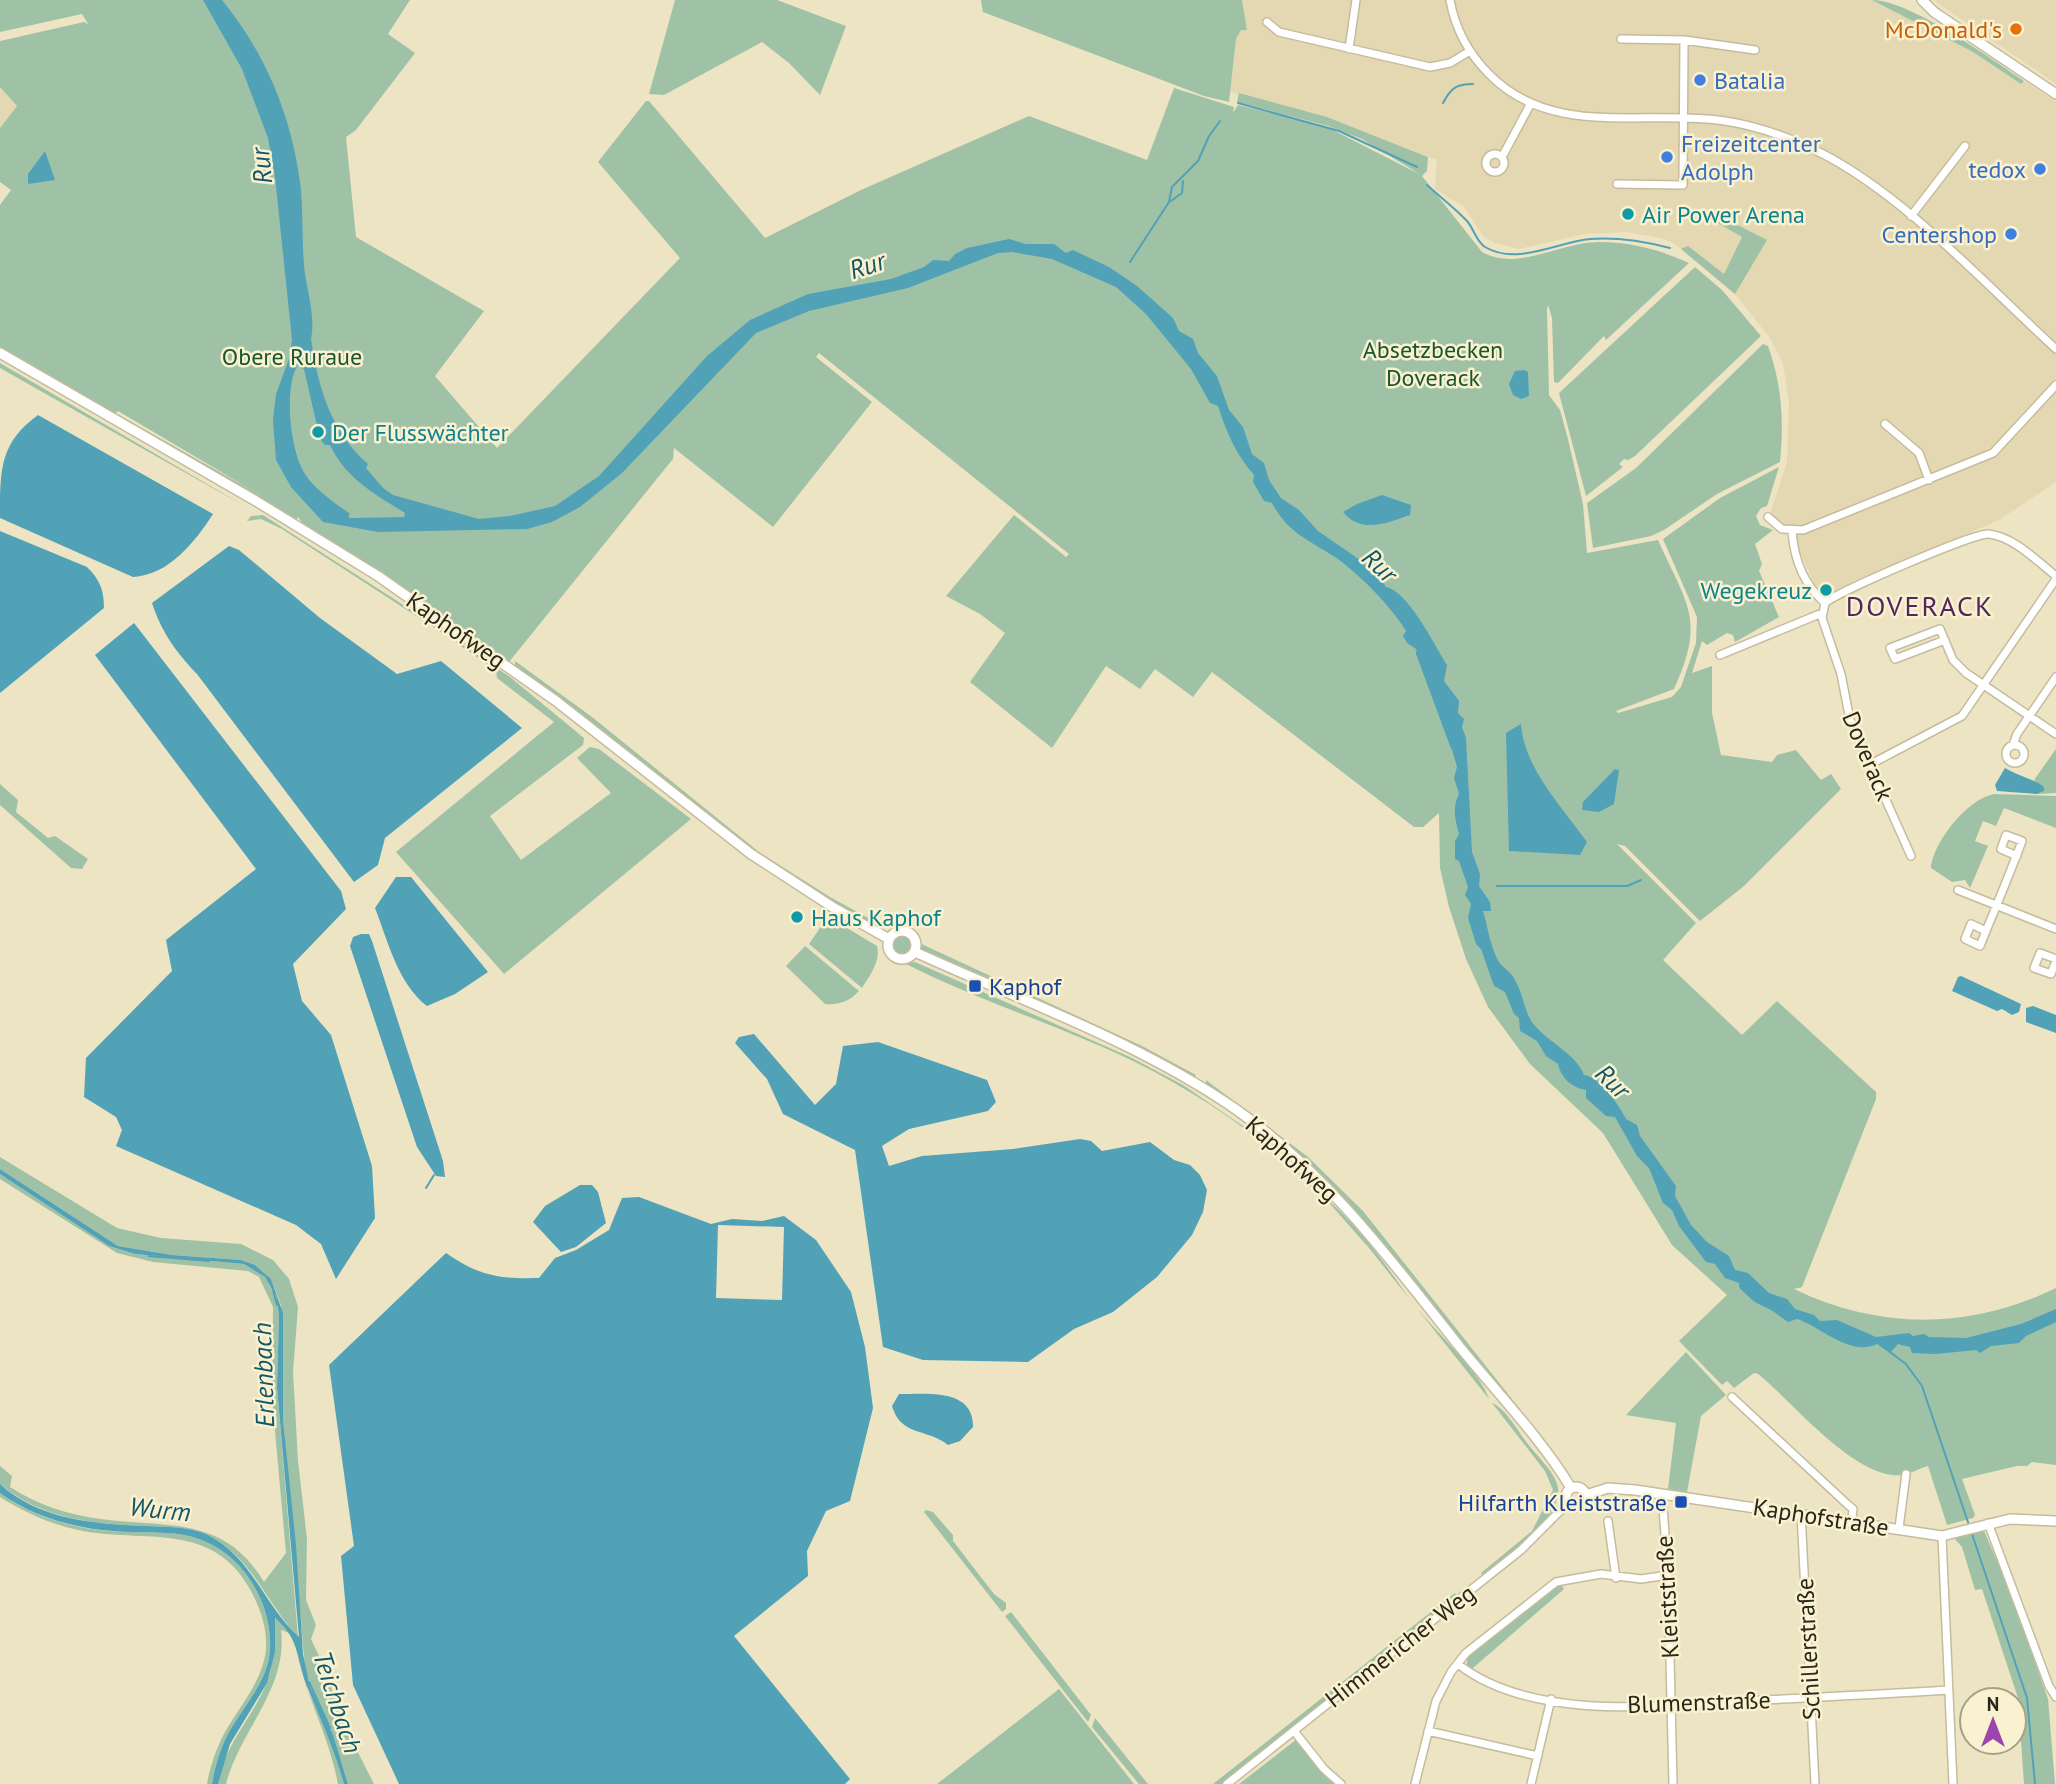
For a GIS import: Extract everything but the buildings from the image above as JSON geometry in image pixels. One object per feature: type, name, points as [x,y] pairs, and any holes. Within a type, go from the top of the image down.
[{"type":"main road","points":[[1922,0],[1934,12],[2056,94]]},
{"type":"main road","name":"Kaphofweg","points":[[0,353],[256,500],[378,576],[556,701],[751,854],[834,908],[889,939]]},
{"type":"main road","name":"Kaphofweg","points":[[898,931],[910,933],[917,943],[915,952],[905,959],[897,959],[888,950],[889,939],[898,931]]},
{"type":"main road","name":"Kaphofweg","points":[[915,952],[1140,1053],[1198,1084],[1265,1132],[1316,1177],[1366,1230],[1571,1488]]},
{"type":"main road","points":[[1571,1488],[1580,1488],[1586,1495],[1584,1502],[1578,1506],[1568,1503],[1566,1495],[1571,1488]]},
{"type":"main road","name":"Kaphofstraße","points":[[1586,1495],[1608,1488],[1662,1494],[1852,1520],[1942,1536]]},
{"type":"main road","points":[[1942,1536],[1977,1525],[2024,1518],[2056,1521]]},
{"type":"street","points":[[1349,49],[1356,0]]},
{"type":"street","points":[[1450,0],[1457,25],[1470,51],[1497,83],[1530,105],[1574,116],[1727,121],[1797,142],[1869,181],[2056,349]]},
{"type":"street","points":[[1267,22],[1279,32],[1430,67],[1450,63],[1470,51]]},
{"type":"street","points":[[1621,39],[1684,40],[1755,50]]},
{"type":"street","points":[[1617,184],[1683,185],[1684,40]]},
{"type":"street","points":[[1502,157],[1530,105]]},
{"type":"street","points":[[1911,216],[1965,146]]},
{"type":"street","points":[[1769,517],[1782,529],[1803,530],[1993,453],[2056,385]]},
{"type":"street","points":[[1885,424],[1919,453],[1929,480]]},
{"type":"street","points":[[1792,531],[1795,559],[1816,595],[1825,603]]},
{"type":"street","points":[[1720,655],[1822,613],[1825,603],[1983,534],[2002,538],[2015,545],[2056,577],[1962,716],[1871,764]]},
{"type":"street","name":"Doverack","points":[[1822,613],[1841,674],[1850,720],[1911,856]]},
{"type":"street","points":[[1945,640],[1895,659],[1890,648],[1941,629],[1953,660],[1982,687],[2056,734]]},
{"type":"street","points":[[2013,745],[2056,677]]},
{"type":"street","points":[[1986,931],[2017,856]]},
{"type":"street","points":[[1958,890],[2056,929]]},
{"type":"street","points":[[1732,1396],[1853,1509],[1852,1520]]},
{"type":"street","points":[[1899,1528],[1906,1474]]},
{"type":"street","name":"Kleiststraße","points":[[1662,1494],[1668,1575],[1673,1784]]},
{"type":"street","name":"Himmericher Weg","points":[[1227,1784],[1521,1550],[1568,1503]]},
{"type":"street","name":"Schillerstraße","points":[[1801,1513],[1815,1784]]},
{"type":"street","points":[[1608,1521],[1616,1578]]},
{"type":"street","points":[[1988,1523],[2049,1686],[2056,1697]]},
{"type":"street","points":[[1942,1536],[1953,1784]]},
{"type":"street","points":[[1415,1784],[1440,1691],[1466,1653],[1556,1582],[1601,1574],[1616,1578],[1668,1575]]},
{"type":"street","name":"Blumenstraße","points":[[1458,1664],[1480,1680],[1502,1689],[1551,1699],[1625,1705],[1672,1705],[1948,1690]]},
{"type":"street","points":[[1531,1784],[1551,1699]]},
{"type":"street","points":[[1294,1731],[1324,1769],[1341,1784]]},
{"type":"street","points":[[1428,1731],[1538,1756]]},
{"type":"shaded area","points":[[1242,0],[1872,0],[1973,52],[2021,84],[2024,81],[2056,102],[2056,482],[1999,520],[1821,598],[1791,533],[1768,520],[1787,462],[1789,402],[1783,363],[1770,338],[1735,294],[1675,244],[1661,238],[1626,232],[1585,234],[1519,249],[1495,243],[1483,236],[1464,207],[1435,189],[1437,160],[1327,117],[1230,92],[1236,39],[1241,29],[1247,29]]},
{"type":"shaded area","points":[[1935,0],[2056,0],[2056,84],[1936,2]]},
{"type":"shaded area","points":[[0,87],[17,106],[0,128]]},
{"type":"green space","points":[[0,0],[410,0],[388,34],[415,53],[356,130],[346,137],[356,237],[484,311],[435,376],[497,448],[680,258],[598,162],[646,101],[649,101],[765,238],[861,190],[1029,116],[1147,160],[1174,88],[1234,107],[1233,113],[1238,105],[1325,126],[1421,175],[1362,139],[1328,126],[1237,102],[1239,93],[1327,117],[1428,157],[1427,171],[1422,176],[1482,252],[1496,257],[1525,258],[1569,246],[1599,242],[1646,248],[1689,263],[1606,340],[1604,336],[1558,383],[1554,382],[1552,318],[1548,305],[1547,309],[1549,395],[1560,410],[1568,439],[1583,504],[1587,553],[1658,540],[1689,613],[1689,645],[1674,689],[1616,711],[1618,713],[1672,697],[1681,687],[1696,643],[1697,617],[1663,539],[1720,498],[1779,467],[1767,506],[1761,508],[1756,516],[1760,525],[1773,530],[1755,544],[1762,564],[1759,571],[1779,617],[1735,642],[1733,635],[1727,633],[1707,645],[1702,641],[1692,673],[1712,666],[1712,713],[1721,755],[1772,762],[1777,755],[1796,750],[1821,780],[1831,774],[1841,789],[1744,886],[1700,921],[1625,846],[1617,844],[1696,923],[1663,960],[1742,1035],[1777,1001],[1876,1092],[1876,1099],[1802,1287],[1794,1289],[1859,1312],[1925,1320],[1991,1312],[2056,1288],[2056,1465],[2032,1462],[2027,1466],[1962,1479],[1975,1515],[1973,1518],[1947,1525],[1928,1466],[1902,1475],[1884,1473],[1864,1465],[1825,1436],[1758,1374],[1754,1373],[1734,1388],[1727,1381],[1722,1385],[1679,1341],[1727,1295],[1672,1245],[1603,1133],[1530,1064],[1488,1007],[1466,959],[1449,907],[1440,868],[1439,813],[1423,827],[1414,827],[1212,672],[1193,697],[1155,669],[1140,689],[1106,666],[1052,748],[970,682],[1005,633],[980,614],[946,596],[1014,515],[1066,557],[1069,554],[819,353],[816,357],[872,402],[773,527],[674,448],[673,459],[509,662],[354,555],[305,527],[298,517],[296,520],[119,419],[119,415],[262,496],[118,411],[113,416],[0,351],[0,205],[11,190],[0,182],[0,128],[17,106],[0,87],[0,41],[84,22],[88,24],[82,14],[0,32]]},
{"type":"green space","points":[[675,0],[777,0],[846,26],[820,95],[789,63],[762,42],[664,95],[649,94]]},
{"type":"green space","points":[[981,0],[1242,0],[1247,30],[1241,30],[1236,39],[1229,102],[1204,96],[983,12]]},
{"type":"green space","points":[[1872,0],[1907,9],[1928,20],[2024,81],[2021,84],[1973,52]]},
{"type":"green space","points":[[1712,212],[1767,240],[1735,294],[1681,249],[1688,246],[1724,274],[1742,237],[1711,219]]},
{"type":"green space","points":[[1695,267],[1722,290],[1761,336],[1635,456],[1624,459],[1619,464],[1623,467],[1586,496],[1559,393]]},
{"type":"green space","points":[[1763,344],[1768,346],[1773,360],[1779,389],[1782,418],[1780,462],[1717,494],[1651,536],[1593,548],[1587,503],[1636,468]]},
{"type":"green space","points":[[0,363],[248,508],[0,368]]},
{"type":"green space","points":[[263,515],[444,631],[444,634],[282,529],[261,519],[247,521],[251,516]]},
{"type":"green space","points":[[455,642],[510,677],[584,738],[583,745],[490,816],[521,860],[611,793],[577,758],[590,747],[599,749],[691,819],[504,974],[396,852],[554,722],[497,678],[496,670]]},
{"type":"green space","points":[[515,661],[592,717],[759,852],[830,897],[881,925],[877,928],[829,900],[736,838],[515,667]]},
{"type":"green space","points":[[2056,749],[2056,793],[2037,794],[2044,791],[2034,780]]},
{"type":"green space","points":[[0,784],[18,800],[16,812],[48,838],[55,836],[88,859],[82,869],[71,868],[0,805]]},
{"type":"green space","points":[[1995,794],[2056,796],[2056,828],[2004,808],[1996,826],[1983,821],[1975,841],[1988,846],[1970,888],[1965,880],[1952,882],[1931,868],[1938,846],[1964,812],[1974,803]]},
{"type":"green space","points":[[832,919],[877,946],[876,962],[862,988],[809,944],[822,925]]},
{"type":"green space","points":[[902,935],[912,942],[913,946],[906,956],[902,957],[892,950],[891,946],[898,936]]},
{"type":"green space","points":[[915,941],[1142,1046],[1196,1075],[1193,1078],[916,948]]},
{"type":"green space","points":[[805,946],[859,991],[843,1002],[825,1004],[786,966]]},
{"type":"green space","points":[[915,962],[1130,1057],[1183,1085],[1256,1135],[1320,1192],[1318,1194],[1278,1155],[1233,1121],[1162,1076],[1080,1037],[906,964]]},
{"type":"green space","points":[[1206,1080],[1308,1157],[1363,1211],[1535,1428],[1543,1439],[1541,1442],[1376,1235],[1337,1191],[1301,1158],[1206,1086]]},
{"type":"green space","points":[[0,1157],[117,1228],[161,1238],[241,1244],[273,1260],[289,1279],[298,1307],[293,1372],[298,1461],[307,1539],[306,1600],[316,1625],[311,1639],[328,1675],[339,1715],[374,1784],[348,1784],[305,1668],[283,1420],[281,1305],[271,1279],[255,1265],[241,1260],[172,1255],[118,1246],[0,1169]]},
{"type":"green space","points":[[0,1174],[109,1246],[135,1254],[244,1264],[265,1277],[276,1296],[279,1315],[277,1387],[298,1637],[248,1568],[223,1544],[208,1535],[185,1528],[107,1524],[69,1517],[33,1505],[0,1484],[0,1466],[12,1476],[10,1487],[31,1499],[65,1512],[125,1522],[171,1525],[192,1529],[212,1535],[231,1545],[248,1560],[264,1582],[286,1553],[272,1398],[273,1307],[259,1277],[248,1271],[153,1262],[117,1253],[0,1179]]},
{"type":"green space","points":[[1323,1196],[1368,1242],[1414,1304],[1369,1248]]},
{"type":"green space","points":[[1415,1305],[1464,1361],[1489,1399]]},
{"type":"green space","points":[[1686,1352],[1726,1395],[1701,1416],[1687,1492],[1668,1489],[1676,1423],[1626,1415]]},
{"type":"green space","points":[[1492,1403],[1511,1420],[1550,1470],[1558,1488],[1557,1500],[1542,1524],[1483,1575],[1481,1573],[1532,1531],[1553,1490],[1545,1471]]},
{"type":"green space","points":[[0,1493],[24,1508],[66,1524],[109,1531],[177,1534],[199,1539],[229,1556],[252,1582],[266,1614],[269,1660],[254,1693],[225,1740],[212,1784],[207,1784],[216,1752],[255,1683],[266,1649],[261,1613],[252,1593],[236,1570],[218,1554],[198,1544],[176,1539],[78,1530],[47,1521],[18,1508],[0,1497]]},
{"type":"green space","points":[[924,1512],[933,1512],[953,1535],[953,1541],[994,1594],[1006,1603],[1006,1609],[1002,1612]]},
{"type":"green space","points":[[1984,1531],[2008,1586],[2048,1699],[2055,1784],[2024,1784],[2022,1756],[2028,1756],[2028,1686],[2014,1686],[1982,1589],[1975,1590],[1962,1547],[1954,1538]]},
{"type":"green space","points":[[1561,1584],[1564,1589],[1473,1668],[1467,1667],[1467,1658],[1476,1650]]},
{"type":"green space","points":[[1455,1593],[1457,1596],[1222,1784],[1213,1784]]},
{"type":"green space","points":[[1011,1612],[1091,1715],[1088,1722],[1005,1616]]},
{"type":"green space","points":[[276,1618],[290,1633],[281,1630],[277,1671],[261,1709],[241,1745],[226,1784],[218,1784],[234,1740],[257,1703],[269,1676]]},
{"type":"green space","points":[[1059,1689],[1134,1784],[937,1784]]},
{"type":"green space","points":[[308,1690],[333,1744],[344,1784],[338,1784],[329,1748]]},
{"type":"green space","points":[[1095,1718],[1148,1784],[1139,1784],[1092,1727]]},
{"type":"green space","points":[[1297,1739],[1335,1784],[1239,1784]]},
{"type":"water","points":[[203,0],[222,0],[238,21],[265,66],[292,139],[301,190],[304,265],[312,321],[311,339],[322,391],[335,422],[355,451],[368,464],[366,468],[383,488],[393,495],[479,519],[510,516],[555,506],[599,476],[707,356],[750,320],[808,294],[891,279],[924,267],[933,260],[949,261],[955,254],[967,248],[1009,239],[1026,244],[1054,244],[1066,253],[1073,250],[1109,267],[1137,286],[1173,318],[1179,331],[1193,339],[1198,353],[1217,376],[1229,410],[1243,427],[1252,454],[1264,463],[1269,480],[1281,498],[1299,510],[1318,531],[1363,562],[1371,574],[1380,577],[1386,587],[1403,598],[1447,665],[1444,681],[1459,701],[1458,713],[1464,719],[1462,727],[1466,738],[1472,852],[1480,874],[1479,886],[1490,902],[1491,911],[1483,911],[1496,956],[1514,979],[1532,1022],[1574,1060],[1584,1075],[1602,1086],[1626,1119],[1637,1125],[1640,1136],[1676,1186],[1675,1196],[1691,1225],[1707,1242],[1729,1256],[1735,1270],[1748,1273],[1769,1293],[1787,1299],[1795,1309],[1814,1315],[1820,1321],[1837,1320],[1876,1337],[1909,1333],[1913,1336],[1924,1334],[1929,1337],[1966,1338],[2021,1324],[2056,1309],[2056,1322],[2026,1336],[2019,1343],[1991,1346],[1980,1353],[1976,1350],[1936,1354],[1912,1353],[1910,1347],[1898,1344],[1890,1353],[1877,1344],[1856,1347],[1845,1344],[1797,1319],[1788,1322],[1764,1305],[1762,1297],[1746,1292],[1739,1283],[1725,1278],[1715,1264],[1706,1262],[1679,1226],[1672,1210],[1663,1203],[1649,1168],[1637,1156],[1615,1117],[1606,1116],[1586,1098],[1586,1090],[1568,1082],[1558,1064],[1546,1056],[1537,1041],[1520,1031],[1519,1018],[1514,1014],[1505,992],[1494,986],[1468,918],[1471,904],[1465,895],[1468,887],[1459,861],[1455,859],[1455,841],[1459,834],[1455,809],[1459,794],[1454,778],[1457,767],[1449,739],[1450,720],[1435,681],[1416,649],[1407,643],[1403,636],[1406,631],[1392,611],[1364,581],[1335,557],[1292,529],[1272,503],[1264,501],[1253,482],[1254,475],[1232,442],[1218,406],[1210,403],[1191,369],[1146,314],[1116,287],[1052,259],[1012,252],[998,253],[908,288],[809,311],[756,333],[622,473],[580,507],[552,522],[527,529],[378,532],[323,522],[291,487],[276,460],[273,420],[276,394],[289,359],[292,340],[275,177],[268,138],[242,69]],"holes":[[[297,366],[304,369],[320,439],[325,445],[330,445],[336,457],[353,476],[405,513],[404,517],[348,517],[350,514],[309,480],[300,464],[290,420],[293,377]]]},
{"type":"water","points":[[45,151],[55,180],[28,184],[28,174]]},
{"type":"water","points":[[1515,371],[1528,372],[1529,396],[1521,399],[1513,395],[1509,384]]},
{"type":"water","points":[[38,415],[213,514],[189,546],[169,564],[146,575],[133,577],[0,518],[2,471],[9,447],[25,425]]},
{"type":"water","points":[[1382,495],[1411,505],[1410,515],[1385,523],[1367,525],[1350,519],[1343,512],[1357,504]]},
{"type":"water","points":[[0,531],[87,567],[100,586],[104,608],[0,693]]},
{"type":"water","points":[[229,546],[239,550],[320,618],[397,674],[441,661],[522,728],[385,838],[378,865],[354,882],[176,650],[156,614],[152,603]]},
{"type":"water","points":[[134,623],[341,891],[346,909],[293,964],[302,1001],[331,1035],[372,1166],[375,1218],[336,1279],[321,1244],[296,1225],[116,1146],[122,1130],[116,1117],[84,1097],[86,1058],[172,971],[166,940],[256,869],[95,655]]},
{"type":"water","points":[[1521,724],[1529,756],[1537,771],[1587,842],[1580,855],[1509,851],[1506,733]]},
{"type":"water","points":[[2005,768],[2039,784],[2044,787],[2044,791],[2037,794],[1997,791],[1995,785]]},
{"type":"water","points":[[1615,769],[1619,770],[1614,804],[1599,812],[1582,810],[1583,802]]},
{"type":"water","points":[[396,877],[411,877],[488,972],[455,994],[427,1006],[408,986],[401,974],[375,908]]},
{"type":"water","points":[[369,934],[372,941],[443,1161],[445,1177],[436,1176],[417,1147],[350,946],[353,937]]},
{"type":"water","points":[[1961,976],[2021,1004],[2019,1012],[2012,1015],[2002,1009],[1997,1011],[1952,991]]},
{"type":"water","points":[[2033,1006],[2056,1015],[2056,1033],[2026,1022],[2026,1008]]},
{"type":"water","points":[[754,1034],[815,1105],[836,1084],[843,1046],[878,1042],[987,1080],[996,1102],[988,1111],[909,1129],[882,1146],[889,1166],[922,1156],[1013,1149],[1080,1139],[1091,1141],[1102,1151],[1150,1142],[1174,1160],[1190,1165],[1200,1175],[1207,1190],[1203,1212],[1192,1235],[1157,1277],[1113,1312],[1074,1329],[1028,1362],[923,1360],[883,1347],[855,1150],[783,1114],[767,1079],[735,1043],[739,1037]]},
{"type":"water","points":[[0,1169],[118,1246],[172,1255],[241,1260],[255,1265],[271,1279],[283,1313],[283,1420],[296,1545],[303,1654],[310,1687],[333,1735],[348,1784],[344,1784],[294,1644],[275,1618],[275,1652],[267,1683],[230,1744],[218,1784],[212,1784],[228,1734],[260,1682],[269,1660],[270,1648],[266,1614],[260,1598],[252,1582],[229,1556],[215,1546],[183,1535],[114,1531],[62,1522],[30,1510],[0,1493],[0,1484],[32,1505],[68,1518],[107,1524],[185,1528],[208,1535],[236,1556],[276,1611],[299,1637],[277,1387],[279,1315],[276,1296],[265,1277],[244,1264],[135,1254],[109,1246],[0,1174]]},
{"type":"water","points":[[580,1185],[592,1185],[598,1192],[606,1223],[576,1247],[561,1252],[533,1222],[545,1206]]},
{"type":"water","points":[[639,1197],[711,1224],[732,1219],[762,1221],[784,1216],[816,1240],[851,1292],[865,1347],[873,1408],[850,1501],[826,1511],[807,1551],[808,1576],[734,1636],[850,1779],[845,1784],[399,1784],[353,1685],[341,1556],[354,1546],[329,1365],[446,1253],[469,1267],[490,1274],[512,1278],[539,1278],[555,1258],[576,1250],[609,1230],[622,1198]],"holes":[[[718,1225],[784,1227],[782,1300],[716,1298]]]},
{"type":"water","points":[[899,1394],[935,1394],[957,1399],[966,1405],[973,1427],[960,1441],[948,1445],[902,1423],[892,1406]]},
{"type":"waterway","points":[[1443,103],[1455,88],[1473,84]]},
{"type":"waterway","points":[[1238,103],[1339,131],[1417,167]]},
{"type":"waterway","points":[[1130,262],[1169,202],[1172,187],[1198,161],[1209,136],[1220,121]]},
{"type":"waterway","points":[[1171,201],[1182,193],[1183,181]]},
{"type":"waterway","points":[[1427,185],[1467,221],[1485,247],[1497,252],[1524,254],[1590,239],[1630,240],[1670,248]]},
{"type":"waterway","name":"Rur","points":[[1422,653],[1456,745]]},
{"type":"waterway","points":[[1497,886],[1627,886],[1641,880]]},
{"type":"waterway","points":[[426,1188],[434,1175]]},
{"type":"waterway","name":"Erlenbach","points":[[149,1256],[209,1261]]},
{"type":"waterway","name":"Rur","points":[[1745,1285],[1758,1297],[1779,1307]]},
{"type":"waterway","name":"Erlenbach","points":[[273,1290],[277,1305]]},
{"type":"waterway","points":[[1890,1352],[1906,1364],[1922,1386],[1969,1525]]},
{"type":"waterway","points":[[1972,1534],[2027,1698],[2035,1784]]},
{"type":"waterway","name":"Teichbach","points":[[309,1682],[330,1728]]},
{"type":"place","name":"McDonald's","points":[[2016,29]]},
{"type":"place","name":"Batalia","points":[[1700,80]]},
{"type":"place","name":"Freizeitcenter Adolph","points":[[1667,157]]},
{"type":"place","name":"tedox","points":[[2040,169]]},
{"type":"place","name":"Air Power Arena","points":[[1628,214]]},
{"type":"place","name":"Centershop","points":[[2011,234]]},
{"type":"place","name":"Der Flusswächter","points":[[318,432]]},
{"type":"place","name":"Wegekreuz","points":[[1826,590]]},
{"type":"place","name":"Haus Kaphof","points":[[797,917]]},
{"type":"place","name":"Kaphof","points":[[975,986]]},
{"type":"place","name":"Hilfarth Kleiststraße","points":[[1681,1502]]},
{"type":"district","name":"DOVERACK","points":[[1920,605]]},
{"type":"park label","name":"Obere Ruraue","points":[[292,356]]},
{"type":"park label","name":"Absetzbecken Doverack","points":[[1433,363]]},
{"type":"water label","name":"Wurm","points":[[160,1509]]}]
